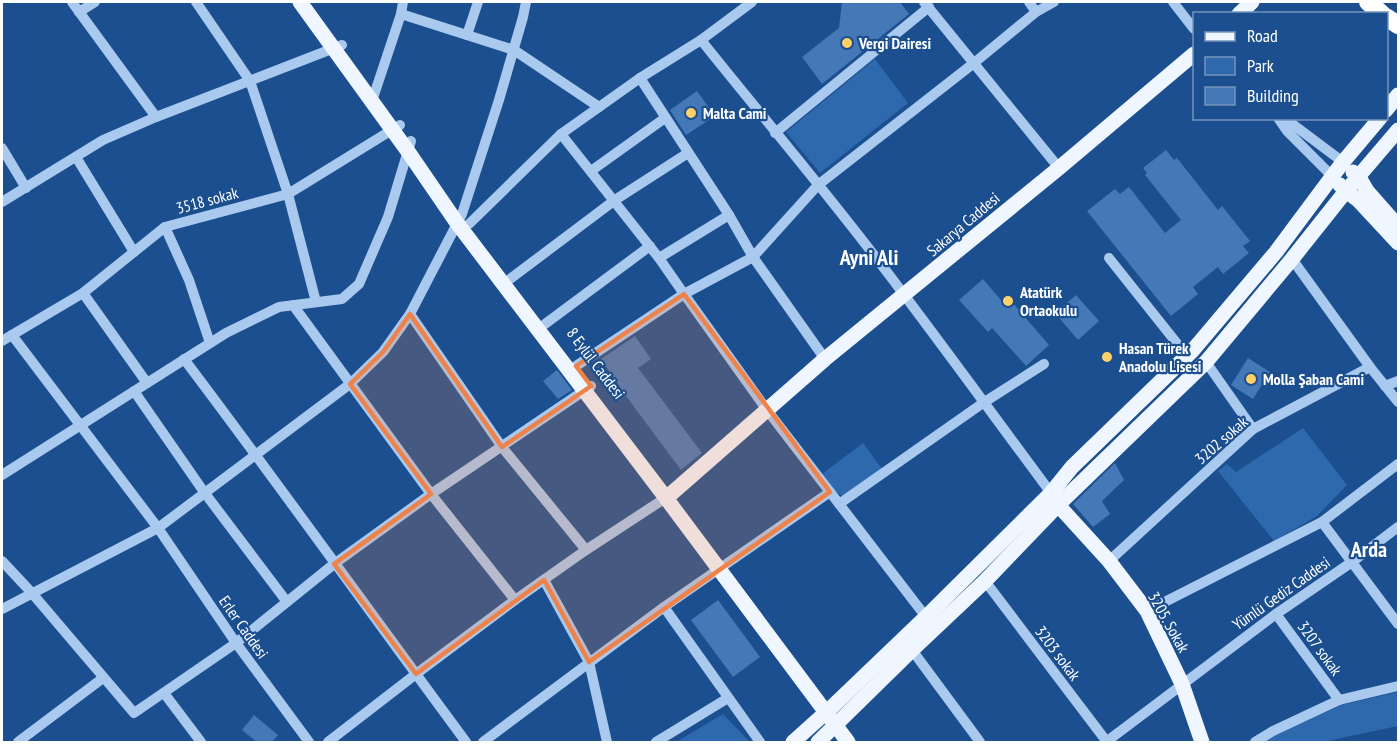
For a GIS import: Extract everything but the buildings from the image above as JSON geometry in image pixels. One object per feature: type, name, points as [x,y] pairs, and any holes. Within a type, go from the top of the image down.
[{"type":"highway","points":[[1368,2],[1382,12]]},
{"type":"main road","points":[[300,2],[338,46]]},
{"type":"main road","name":"8 Eylül Caddesi","points":[[312,2],[338,46],[462,220],[545,324],[576,366],[588,388],[833,717],[857,742]]},
{"type":"main road","name":"Sakarya Caddesi","points":[[669,495],[825,359],[1059,168],[1193,55]]},
{"type":"main road","points":[[1388,108],[1398,95]]},
{"type":"main road","points":[[793,742],[833,717],[912,650],[985,581],[1055,499],[1072,467],[1191,352],[1275,252],[1332,176],[1378,120]]},
{"type":"main road","points":[[818,742],[833,717],[926,617],[1206,362],[1346,191],[1398,132]]},
{"type":"main road","points":[[1343,162],[1359,177],[1367,191],[1398,226]]},
{"type":"main road","points":[[1332,176],[1346,191],[1359,200],[1398,243]]},
{"type":"main road","points":[[462,220],[588,388]]},
{"type":"main road","points":[[1191,352],[1206,362]]},
{"type":"main road","name":"3205. Sokak","points":[[1055,499],[1109,561],[1147,611],[1182,684],[1202,742]]},
{"type":"main road","points":[[833,717],[848,742]]},
{"type":"street","points":[[72,2],[156,117]]},
{"type":"street","points":[[79,12],[95,2]]},
{"type":"street","points":[[196,2],[250,81],[288,194],[316,302]]},
{"type":"street","points":[[374,95],[403,2]]},
{"type":"street","points":[[467,35],[477,2]]},
{"type":"street","points":[[2,609],[158,528],[350,384],[383,352],[410,314],[462,220],[514,50],[526,2]]},
{"type":"street","points":[[462,220],[561,134],[640,78],[701,40],[753,2]]},
{"type":"street","points":[[1029,2],[1036,12]]},
{"type":"street","points":[[576,366],[684,294],[753,257],[818,185],[1036,12],[1054,2]]},
{"type":"street","points":[[1173,2],[1193,27]]},
{"type":"street","points":[[775,133],[927,4],[1059,168]]},
{"type":"street","points":[[401,14],[514,50],[599,107]]},
{"type":"street","points":[[701,40],[905,295],[1055,499]]},
{"type":"street","points":[[2,202],[103,140],[338,46]]},
{"type":"street","points":[[640,78],[729,215],[753,257],[825,359]]},
{"type":"street","points":[[591,171],[665,118]]},
{"type":"street","points":[[1281,120],[1287,131],[1332,176]]},
{"type":"street","points":[[1284,120],[1343,162]]},
{"type":"street","name":"3518 sokak","points":[[2,341],[83,292],[165,227],[288,194],[396,127]]},
{"type":"street","points":[[561,134],[660,258],[767,410],[926,617]]},
{"type":"street","points":[[2,475],[226,333],[279,307],[342,299],[359,284],[388,217],[409,146]]},
{"type":"street","points":[[2,148],[26,188]]},
{"type":"street","points":[[510,279],[615,201],[688,153]]},
{"type":"street","points":[[76,157],[134,252]]},
{"type":"street","points":[[660,258],[729,215]]},
{"type":"street","points":[[165,227],[189,280],[210,343]]},
{"type":"street","points":[[545,324],[650,246]]},
{"type":"street","points":[[1109,258],[1191,352]]},
{"type":"street","points":[[1292,259],[1398,402]]},
{"type":"street","points":[[83,292],[147,383]]},
{"type":"street","points":[[293,305],[431,494],[515,600]]},
{"type":"street","points":[[410,314],[502,447],[586,550]]},
{"type":"street","name":"Erler Caddesi","points":[[12,335],[158,528],[236,643],[309,742]]},
{"type":"street","points":[[184,359],[466,742]]},
{"type":"street","points":[[1206,362],[1253,429]]},
{"type":"street","points":[[839,504],[983,403],[1044,364]]},
{"type":"street","name":"3202 sokak","points":[[1109,561],[1253,429],[1370,367]]},
{"type":"street","points":[[1385,386],[1398,381]]},
{"type":"street","points":[[2,561],[32,592],[134,713],[236,643],[334,564],[431,494],[588,388]]},
{"type":"street","points":[[134,391],[204,492],[287,602]]},
{"type":"street","points":[[1147,611],[1322,522],[1398,464]]},
{"type":"street","points":[[483,742],[664,607],[830,492]]},
{"type":"street","points":[[328,742],[515,600],[669,495]]},
{"type":"street","points":[[1322,522],[1397,617]]},
{"type":"street","name":"Yümlü Gediz Caddesi","points":[[1107,742],[1276,614],[1398,527]]},
{"type":"street","points":[[544,580],[589,663],[607,742]]},
{"type":"street","name":"3203 sokak","points":[[985,581],[1107,742]]},
{"type":"street","points":[[664,607],[760,742]]},
{"type":"street","name":"3207 sokak","points":[[1276,614],[1339,700]]},
{"type":"street","points":[[912,650],[981,742]]},
{"type":"street","points":[[18,742],[103,678]]},
{"type":"street","points":[[1255,742],[1339,700],[1398,686]]},
{"type":"street","points":[[164,693],[200,742]]},
{"type":"street","points":[[656,742],[728,698]]},
{"type":"highlighted area","points":[[684,294],[830,492],[589,662],[544,580],[416,674],[334,564],[431,494],[350,384],[383,352],[410,314],[502,447],[591,386],[576,366]]},
{"type":"green space","points":[[875,59],[908,103],[820,173],[786,132]]},
{"type":"green space","points":[[1303,428],[1347,485],[1317,516],[1274,541],[1218,471],[1227,464],[1236,472]]},
{"type":"green space","points":[[863,443],[882,469],[843,496],[834,491],[822,474]]},
{"type":"green space","points":[[1398,692],[1398,726],[1326,742],[1265,742],[1341,705]]},
{"type":"green space","points":[[723,714],[750,742],[676,742]]},
{"type":"place","name":"Vergi Dairesi","points":[[847,43]]},
{"type":"place","name":"Malta Cami","points":[[691,113]]},
{"type":"place","name":"Atatürk Ortaokulu","points":[[1008,301]]},
{"type":"place","name":"Hasan Türek Anadolu Lisesi","points":[[1107,357]]},
{"type":"place","name":"Molla Şaban Cami","points":[[1251,379]]},
{"type":"district","name":"Ayni Ali","points":[[869,257]]},
{"type":"district","name":"Arda","points":[[1369,549]]}]
